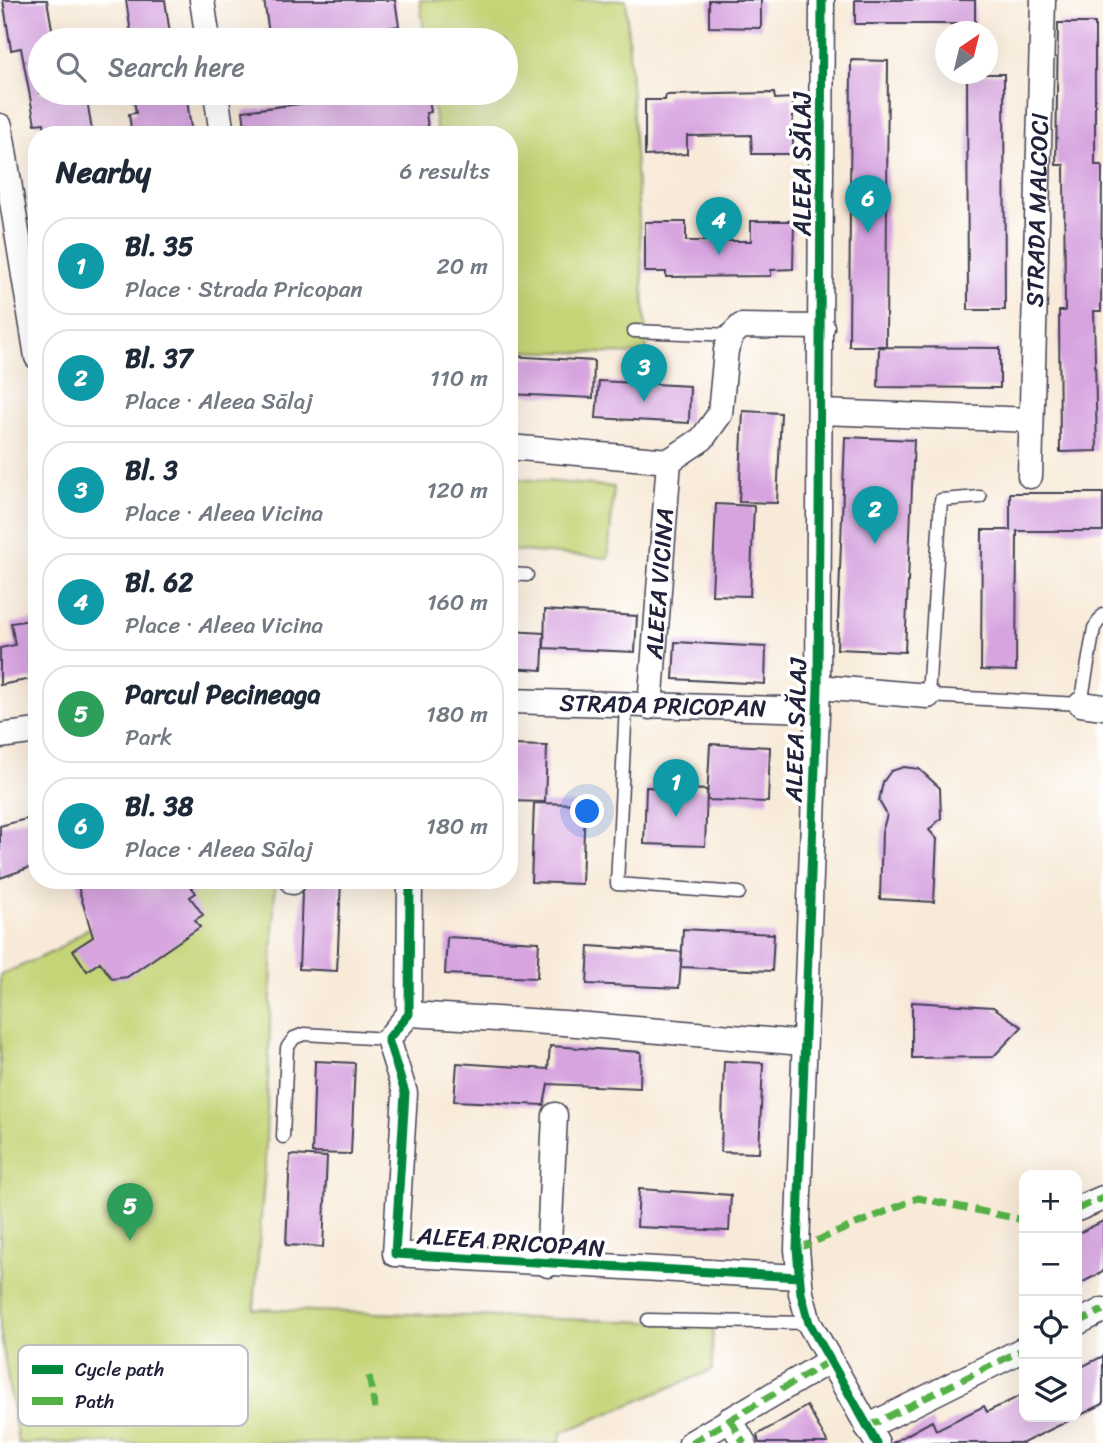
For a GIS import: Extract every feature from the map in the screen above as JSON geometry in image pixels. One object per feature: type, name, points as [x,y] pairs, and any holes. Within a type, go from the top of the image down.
[{"type":"street","points":[[202,0],[206,28]]},
{"type":"street","name":"ALEEA SĂLAJ","points":[[822,0],[822,327],[817,699],[797,1249],[799,1277],[809,1324],[872,1435]]},
{"type":"street","name":"STRADA MALCOCI","points":[[1030,476],[1043,0]]},
{"type":"street","points":[[218,105],[221,126]]},
{"type":"street","points":[[0,126],[6,194],[28,310]]},
{"type":"street","points":[[518,448],[669,461],[702,439],[720,414],[726,350],[732,335],[741,326],[759,324],[822,327]]},
{"type":"street","points":[[821,412],[1030,420]]},
{"type":"street","name":"ALEEA VICINA","points":[[638,706],[669,461]]},
{"type":"street","name":"STRADA PRICOPAN","points":[[518,701],[638,706],[928,696]]},
{"type":"street","points":[[0,736],[28,732]]},
{"type":"street","points":[[388,1039],[410,1014],[410,889]]},
{"type":"street","points":[[410,1014],[564,1023],[803,1043]]},
{"type":"street","name":"ALEEA PRICOPAN","points":[[388,1039],[405,1093],[395,1254],[548,1265],[799,1277]]},
{"type":"street","points":[[548,1265],[555,1115]]},
{"type":"street","points":[[1082,1207],[1103,1198]]},
{"type":"street","points":[[1082,1320],[1103,1310]]},
{"type":"street","points":[[872,1435],[1019,1352]]},
{"type":"street","points":[[691,1443],[829,1361]]},
{"type":"street","points":[[730,1419],[744,1443]]},
{"type":"lane","points":[[634,331],[732,335]]},
{"type":"lane","points":[[928,696],[941,500],[980,496]]},
{"type":"lane","points":[[518,574],[527,575]]},
{"type":"lane","points":[[1092,705],[1094,628],[1103,615]]},
{"type":"lane","name":"STRADA PRICOPAN","points":[[928,696],[1092,705]]},
{"type":"lane","points":[[638,706],[617,884],[739,893]]},
{"type":"lane","points":[[283,1137],[287,1048],[294,1038],[304,1034],[388,1039]]},
{"type":"lane","points":[[648,1320],[809,1324]]},
{"type":"green space","points":[[420,0],[626,0],[647,354],[518,351],[518,126],[436,126],[433,105],[518,105],[518,28],[424,28]]},
{"type":"green space","points":[[518,479],[614,487],[608,558],[518,551]]},
{"type":"green space","points":[[145,889],[275,889],[265,1167],[254,1309],[713,1324],[712,1370],[561,1433],[560,1443],[18,1443],[0,1330],[0,975],[55,951]]},
{"type":"building","points":[[3,0],[47,0],[52,28],[28,28],[28,86],[21,48],[11,50]]},
{"type":"building","points":[[126,0],[165,0],[169,28],[130,28]]},
{"type":"building","points":[[264,0],[395,0],[399,26],[385,28],[268,28]]},
{"type":"building","points":[[709,0],[761,0],[761,28],[709,27]]},
{"type":"building","points":[[855,0],[975,0],[975,21],[855,24]]},
{"type":"building","points":[[1058,23],[1095,23],[1095,165],[1102,165],[1101,311],[1094,311],[1097,451],[1060,452],[1059,311],[1065,311],[1064,165],[1056,165]]},
{"type":"building","points":[[851,60],[888,61],[886,346],[849,346]]},
{"type":"building","points":[[998,74],[1004,74],[1005,310],[968,310],[967,84],[998,84]]},
{"type":"building","points":[[774,93],[775,99],[793,98],[793,154],[752,154],[751,135],[687,136],[687,154],[645,156],[645,100],[665,100],[666,95]]},
{"type":"building","points":[[32,105],[88,105],[91,126],[44,126],[44,123],[35,124]]},
{"type":"building","points":[[135,105],[188,105],[191,126],[131,126],[129,114],[136,113]]},
{"type":"building","points":[[290,105],[430,105],[431,112],[426,113],[428,126],[245,126],[243,111]]},
{"type":"building","points":[[751,221],[794,221],[793,269],[771,270],[771,276],[666,277],[666,272],[645,272],[645,222],[686,222],[686,241],[751,241]]},
{"type":"building","points":[[879,347],[1000,348],[1000,388],[878,387]]},
{"type":"building","points":[[518,357],[594,361],[593,398],[518,394]]},
{"type":"building","points":[[599,381],[690,386],[689,423],[596,418]]},
{"type":"building","points":[[743,411],[781,413],[777,503],[739,502]]},
{"type":"building","points":[[845,437],[914,440],[905,652],[837,649]]},
{"type":"building","points":[[1010,493],[1103,493],[1103,531],[1017,531],[1016,671],[981,670],[982,530],[1010,530]]},
{"type":"building","points":[[716,504],[754,506],[750,596],[712,595]]},
{"type":"building","points":[[545,610],[637,616],[635,652],[544,648]]},
{"type":"building","points":[[28,620],[28,680],[0,685],[0,648],[15,645],[11,623]]},
{"type":"building","points":[[518,632],[544,633],[542,670],[518,669]]},
{"type":"building","points":[[675,642],[766,647],[765,684],[673,679]]},
{"type":"building","points":[[710,744],[770,747],[768,802],[707,800]]},
{"type":"building","points":[[518,745],[547,746],[545,802],[518,801]]},
{"type":"building","points":[[904,767],[919,769],[940,788],[941,818],[929,830],[937,839],[934,902],[880,899],[882,832],[887,815],[879,801],[883,782],[891,771]]},
{"type":"building","points":[[646,787],[707,790],[705,846],[644,844]]},
{"type":"building","points":[[534,803],[585,804],[582,884],[531,882]]},
{"type":"building","points":[[28,818],[28,868],[0,878],[0,826]]},
{"type":"building","points":[[79,889],[193,889],[196,893],[190,897],[203,915],[195,920],[200,927],[127,977],[112,979],[100,962],[87,971],[73,950],[93,937]]},
{"type":"building","points":[[304,889],[341,889],[337,971],[299,969]]},
{"type":"building","points":[[683,929],[774,934],[772,971],[681,967]]},
{"type":"building","points":[[447,937],[539,942],[537,978],[445,974]]},
{"type":"building","points":[[589,946],[682,952],[679,988],[587,984]]},
{"type":"building","points":[[912,1002],[993,1007],[1022,1027],[993,1057],[912,1058]]},
{"type":"building","points":[[550,1046],[641,1052],[640,1088],[548,1084],[544,1105],[454,1101],[457,1063],[548,1069]]},
{"type":"building","points":[[315,1061],[355,1063],[351,1154],[312,1153]]},
{"type":"building","points":[[724,1061],[763,1063],[759,1153],[721,1152]]},
{"type":"building","points":[[290,1155],[327,1157],[323,1247],[286,1245]]},
{"type":"building","points":[[639,1189],[731,1195],[729,1231],[637,1227]]},
{"type":"building","points":[[1103,1221],[1103,1272],[1082,1282],[1082,1233]]},
{"type":"building","points":[[1103,1356],[1103,1404],[1082,1414],[1082,1366]]},
{"type":"building","points":[[1019,1396],[1019,1422],[1066,1422],[1023,1443],[892,1443],[932,1421],[936,1430],[984,1406],[987,1412]]},
{"type":"building","points":[[807,1406],[828,1443],[759,1443],[757,1435]]},
{"type":"marked path","points":[[797,1249],[918,1198],[1019,1219]]},
{"type":"marked path","points":[[1082,1207],[1103,1198]]},
{"type":"marked path","points":[[1082,1320],[1103,1310]]},
{"type":"marked path","points":[[867,1427],[1019,1351]]},
{"type":"marked path","points":[[691,1443],[829,1361]]},
{"type":"marked path","points":[[369,1376],[375,1409]]},
{"type":"marked path","points":[[730,1419],[744,1443]]},
{"type":"cycle path","points":[[822,0],[818,687],[797,1249],[801,1293],[809,1323],[877,1443]]},
{"type":"cycle path","points":[[410,889],[409,1014],[388,1039],[405,1093],[395,1254],[799,1277]]},
{"type":"place","name":"Bl. 38","points":[[868,233]]},
{"type":"place","name":"Bl. 62","points":[[719,255]]},
{"type":"place","name":"Bl. 3","points":[[644,402]]},
{"type":"place","name":"Bl. 37","points":[[875,544]]},
{"type":"place","name":"Bl. 35","points":[[676,817]]},
{"type":"place","name":"Parcul Pecineaga","points":[[130,1241]]}]
